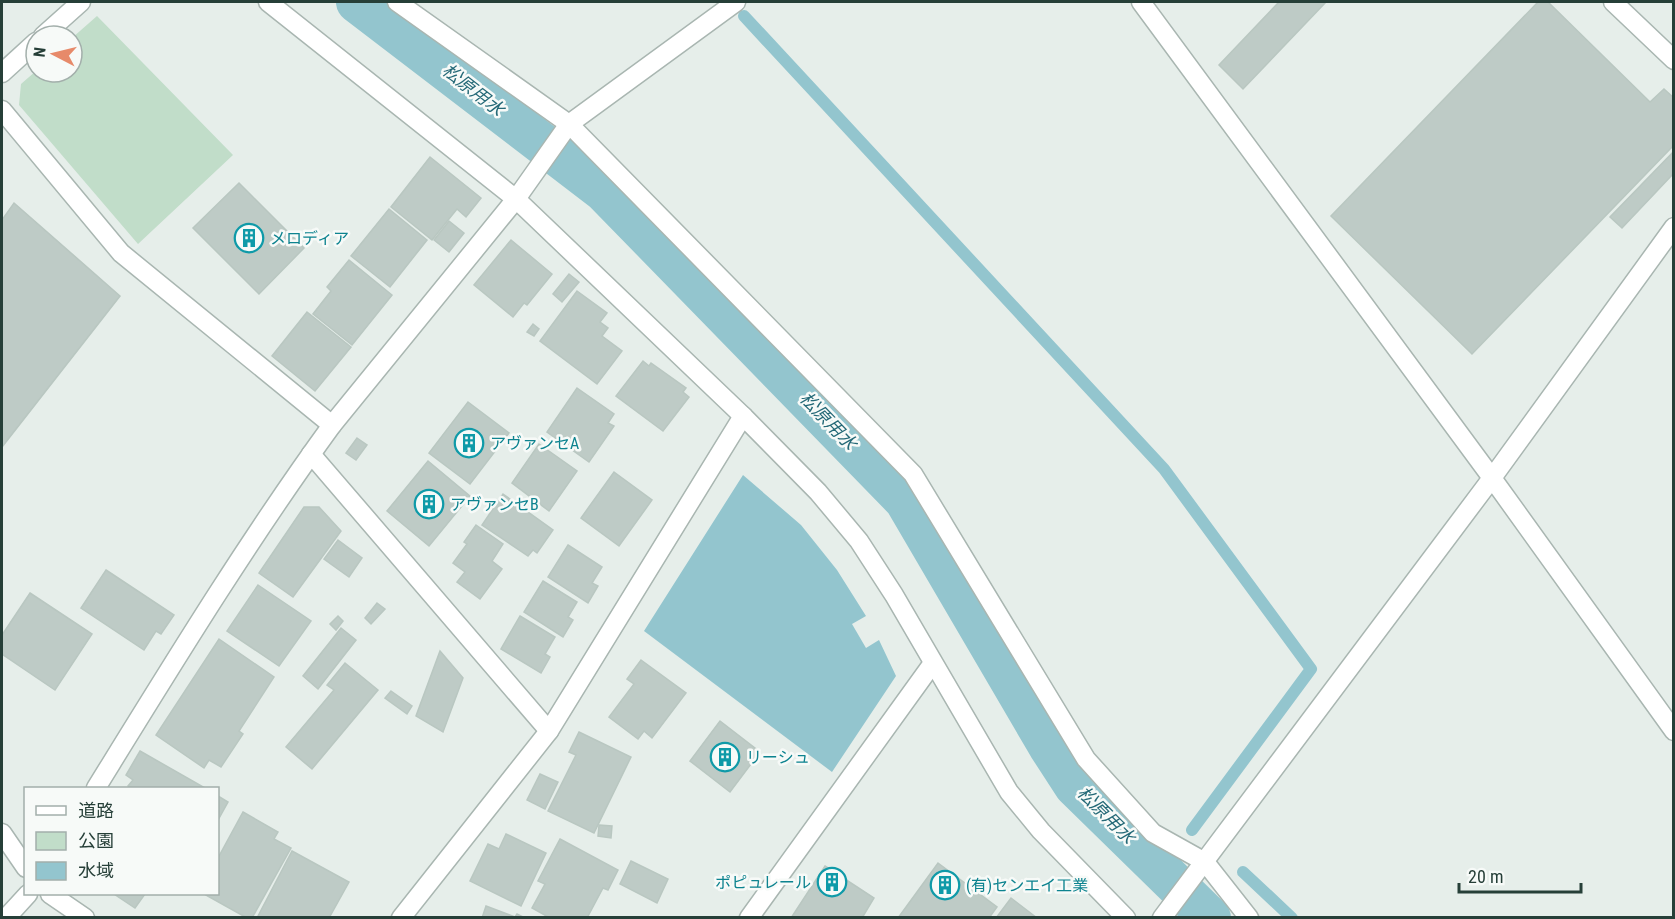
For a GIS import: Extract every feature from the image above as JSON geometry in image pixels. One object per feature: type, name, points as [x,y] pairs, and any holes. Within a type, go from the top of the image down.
[{"type":"street","points":[[56,24],[81,2]]},
{"type":"street","points":[[268,2],[516,199],[743,416],[818,492],[859,541],[894,595],[1009,792],[1041,831],[1126,918]]},
{"type":"street","points":[[397,2],[564,130],[913,474],[1086,759],[1152,833],[1205,862],[1249,918]]},
{"type":"street","points":[[97,787],[201,619],[311,454],[332,425],[516,199],[564,130],[736,2]]},
{"type":"street","points":[[1141,2],[1492,478],[1674,730]]},
{"type":"street","points":[[1613,2],[1674,60]]},
{"type":"street","points":[[2,73],[24,53]]},
{"type":"street","points":[[2,110],[121,253],[332,425]]},
{"type":"street","points":[[1165,914],[1492,478],[1674,227]]},
{"type":"street","points":[[401,918],[549,730],[743,416]]},
{"type":"street","points":[[311,454],[549,730]]},
{"type":"street","points":[[749,918],[933,663]]},
{"type":"street","points":[[2,833],[24,865]]},
{"type":"street","points":[[6,918],[27,895]]},
{"type":"street","points":[[51,895],[85,918]]},
{"type":"green space","points":[[97,16],[233,155],[138,244],[19,105],[21,84],[24,81],[24,84],[84,84],[84,27]]},
{"type":"water","points":[[743,475],[801,525],[837,570],[866,616],[852,624],[866,648],[879,640],[896,676],[832,772],[644,631]]},
{"type":"building","points":[[1279,2],[1326,2],[1243,89],[1219,65]]},
{"type":"building","points":[[1538,2],[1548,2],[1650,102],[1664,89],[1674,98],[1674,145],[1472,354],[1331,216]]},
{"type":"building","points":[[1674,151],[1674,173],[1622,228],[1610,217]]},
{"type":"building","points":[[430,157],[481,198],[466,217],[457,209],[432,240],[391,207]]},
{"type":"building","name":"メロディア","points":[[239,183],[304,248],[259,294],[193,228]]},
{"type":"building","points":[[14,203],[120,296],[2,447],[2,220]]},
{"type":"building","points":[[389,209],[427,240],[390,287],[351,256]]},
{"type":"building","points":[[449,221],[464,233],[449,252],[434,240]]},
{"type":"building","points":[[511,240],[552,274],[527,305],[524,303],[513,317],[474,285]]},
{"type":"building","points":[[349,260],[392,295],[352,345],[313,314],[331,291],[327,287]]},
{"type":"building","points":[[569,274],[579,282],[562,302],[553,294]]},
{"type":"building","points":[[577,291],[607,313],[600,322],[608,328],[602,336],[622,351],[597,384],[540,341]]},
{"type":"building","points":[[307,312],[351,347],[315,391],[272,356]]},
{"type":"building","points":[[533,324],[539,329],[534,336],[527,332]]},
{"type":"building","points":[[643,361],[649,366],[651,363],[686,388],[683,392],[689,397],[663,431],[616,396]]},
{"type":"building","points":[[577,388],[614,414],[608,423],[614,426],[589,462],[547,432]]},
{"type":"building","name":"アヴァンセA","points":[[468,402],[509,433],[470,484],[429,453]]},
{"type":"building","points":[[357,438],[367,445],[356,460],[346,453]]},
{"type":"building","points":[[539,444],[577,471],[549,511],[512,483]]},
{"type":"building","name":"アヴァンセB","points":[[428,461],[470,496],[429,546],[387,511]]},
{"type":"building","points":[[614,472],[652,500],[619,546],[581,518]]},
{"type":"building","points":[[503,494],[553,530],[537,553],[533,550],[528,556],[482,525]]},
{"type":"building","points":[[304,507],[319,507],[341,531],[293,597],[259,573]]},
{"type":"building","points":[[476,525],[503,544],[492,561],[502,569],[480,599],[457,582],[465,572],[453,563],[467,544],[464,542]]},
{"type":"building","points":[[338,540],[362,558],[349,577],[324,559]]},
{"type":"building","points":[[568,545],[602,567],[592,583],[598,586],[588,603],[548,577]]},
{"type":"building","points":[[106,570],[174,615],[161,634],[156,631],[144,650],[81,608]]},
{"type":"building","points":[[543,581],[577,602],[568,617],[573,620],[563,637],[524,612]]},
{"type":"building","points":[[258,585],[311,621],[279,666],[227,631]]},
{"type":"building","points":[[30,593],[92,634],[55,690],[2,654],[2,635]]},
{"type":"building","points":[[377,603],[385,609],[371,624],[365,618]]},
{"type":"building","points":[[338,616],[343,621],[336,630],[330,624]]},
{"type":"building","points":[[520,616],[555,637],[545,654],[550,657],[541,673],[501,649]]},
{"type":"building","points":[[341,628],[356,640],[318,689],[303,676]]},
{"type":"building","points":[[219,639],[274,677],[239,731],[243,734],[221,767],[209,760],[204,768],[156,735]]},
{"type":"building","points":[[440,651],[463,678],[443,732],[416,716]]},
{"type":"building","points":[[641,660],[686,693],[652,738],[644,731],[638,739],[609,717],[634,684],[627,679]]},
{"type":"building","points":[[345,663],[378,690],[312,769],[286,747],[334,690],[327,685]]},
{"type":"building","points":[[391,691],[412,706],[407,714],[385,698]]},
{"type":"building","name":"リーシュ","points":[[720,721],[760,752],[730,792],[690,761]]},
{"type":"building","points":[[579,732],[631,757],[594,833],[548,811],[576,755],[569,752]]},
{"type":"building","points":[[140,751],[203,787],[130,787],[128,786],[133,780],[126,775]]},
{"type":"building","points":[[540,774],[558,782],[545,809],[527,800]]},
{"type":"building","points":[[219,797],[228,802],[219,818]]},
{"type":"building","points":[[243,812],[278,832],[274,839],[291,848],[252,918],[247,918],[206,895],[219,895],[219,856]]},
{"type":"building","points":[[599,825],[612,826],[611,838],[598,836]]},
{"type":"building","points":[[506,834],[546,853],[521,906],[470,881],[488,844],[499,849]]},
{"type":"building","points":[[560,839],[618,870],[608,890],[603,888],[587,918],[550,918],[532,908],[545,884],[538,881]]},
{"type":"building","points":[[292,851],[349,882],[329,918],[257,918]]},
{"type":"building","points":[[631,861],[668,879],[657,903],[620,884]]},
{"type":"building","name":"(有)センエイ工業","points":[[938,863],[997,907],[989,918],[898,918]]},
{"type":"building","name":"ポピュレール","points":[[825,866],[874,898],[862,918],[791,918]]},
{"type":"building","points":[[116,895],[144,895],[135,908]]},
{"type":"building","points":[[1011,898],[1037,918],[996,918]]},
{"type":"building","points":[[486,906],[515,917],[517,914],[525,918],[482,918]]},
{"type":"waterway","name":"松原用水","points":[[357,2],[604,191],[905,500],[1049,746],[1075,786],[1210,918]]},
{"type":"waterway","points":[[744,16],[1164,469],[1311,669],[1192,830]]},
{"type":"waterway","points":[[1243,872],[1292,918]]},
{"type":"place","name":"メロディア","points":[[249,238]]},
{"type":"place","name":"アヴァンセA","points":[[469,443]]},
{"type":"place","name":"アヴァンセB","points":[[429,504]]},
{"type":"place","name":"リーシュ","points":[[725,757]]},
{"type":"place","name":"ポピュレール","points":[[832,882]]},
{"type":"place","name":"(有)センエイ工業","points":[[945,885]]}]
